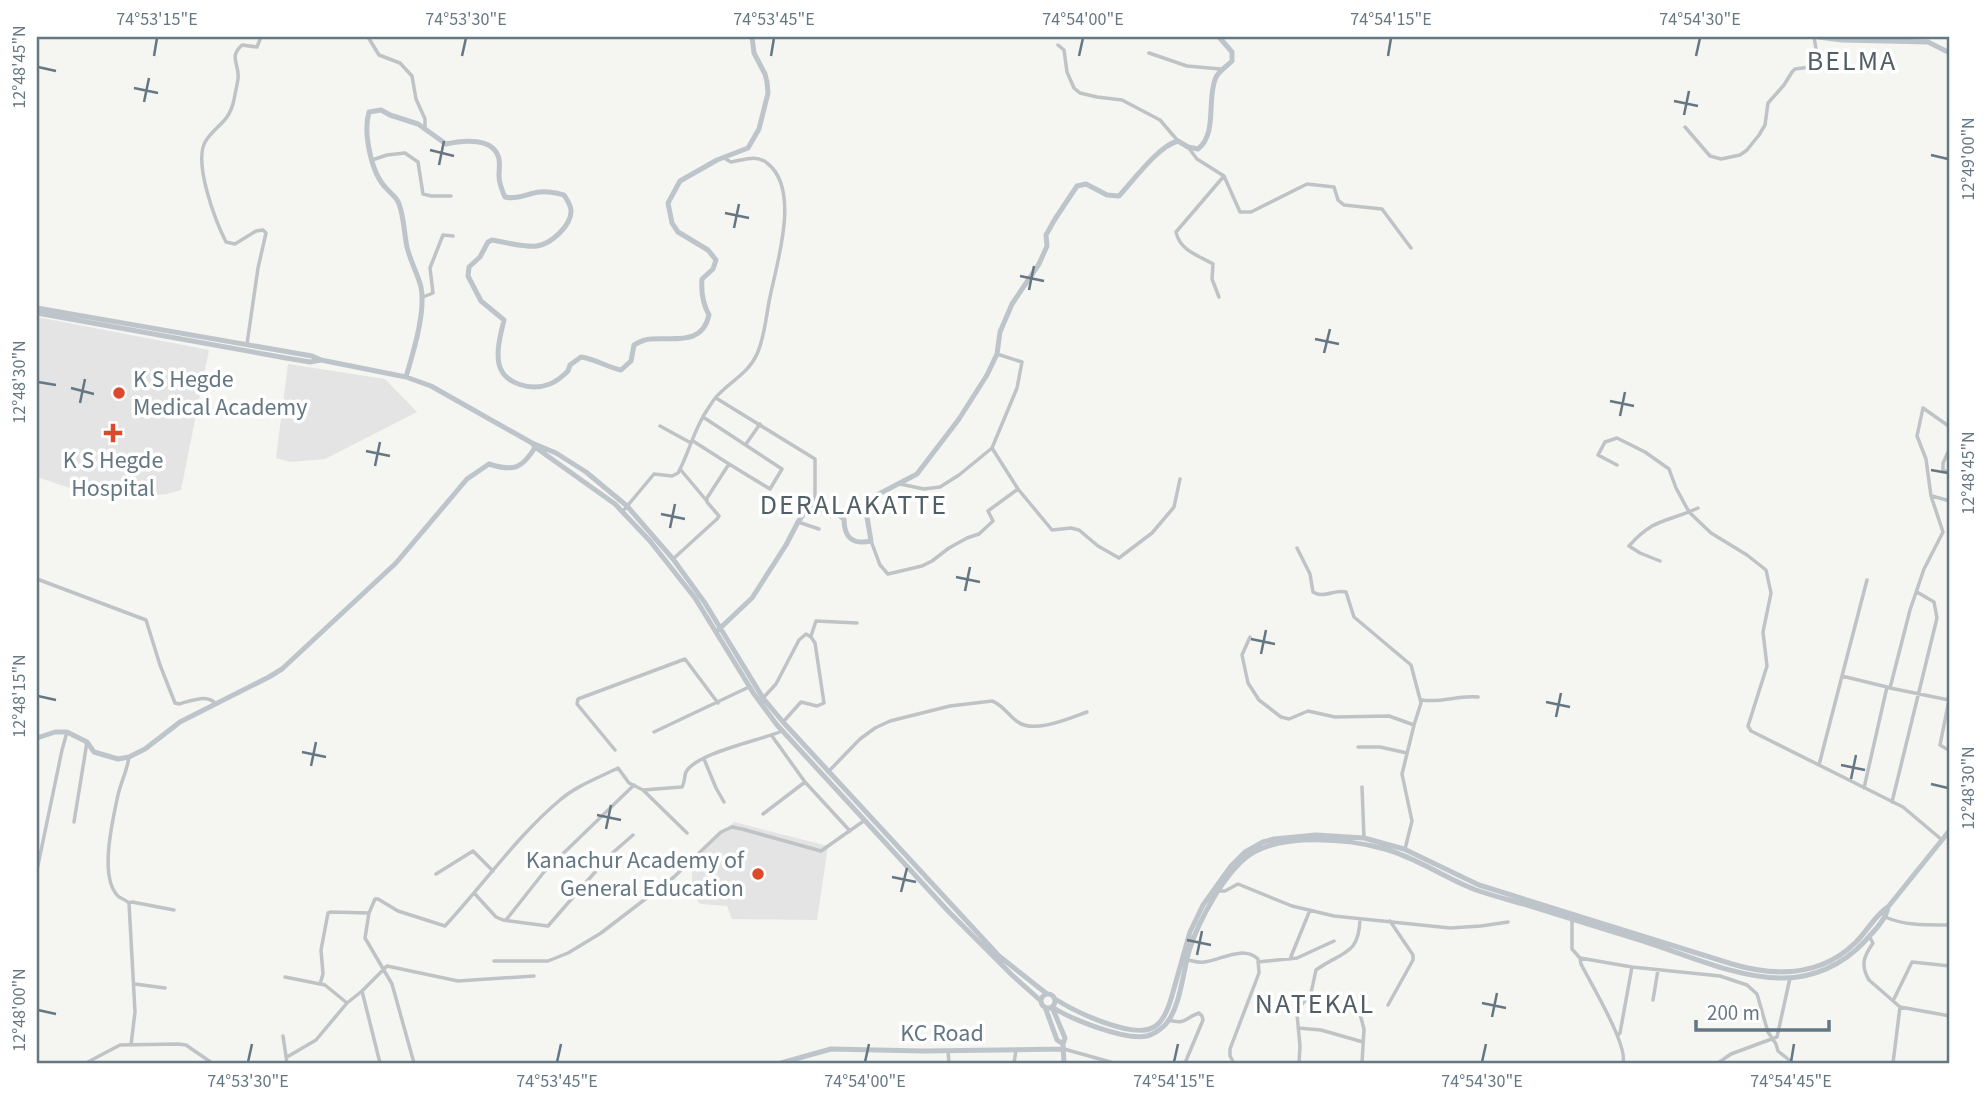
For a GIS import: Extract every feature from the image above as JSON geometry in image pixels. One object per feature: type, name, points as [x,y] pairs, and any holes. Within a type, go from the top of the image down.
[{"type":"main road","points":[[406,377],[416,341],[421,288],[408,250],[400,204],[381,182],[369,152],[369,112],[381,110],[425,128],[446,144],[457,141],[473,142],[490,147],[499,158],[499,179],[505,197],[513,199],[538,192],[564,195],[571,209],[566,225],[555,236],[540,246],[530,247],[492,240],[468,271],[481,301],[503,318],[499,365],[510,380],[520,385],[534,387],[550,384],[568,372],[570,365],[582,357],[621,370],[631,361],[634,345],[651,338],[687,339],[707,323],[709,315],[703,299],[702,279],[713,269],[716,260],[708,250],[678,232],[672,223],[668,203],[680,181],[748,148],[759,130],[768,93],[765,74],[754,53],[752,37]]},
{"type":"main road","points":[[719,630],[751,598],[809,506],[837,514],[844,519],[844,530],[853,541],[871,541],[867,517],[870,502],[877,495],[917,474],[960,419],[997,354],[1000,332],[1012,303],[1039,264],[1046,246],[1046,235],[1077,186],[1086,184],[1107,195],[1119,196],[1165,147],[1178,141],[1198,149],[1202,145],[1207,136],[1216,78],[1232,61],[1232,52],[1219,37]]},
{"type":"main road","points":[[1816,37],[1875,42],[1927,40],[1950,53]]},
{"type":"main road","points":[[37,311],[286,358],[310,362],[321,360]]},
{"type":"main road","points":[[118,326],[312,356],[406,377],[432,386],[586,472],[625,508],[673,559],[705,603],[749,687],[782,731],[828,772],[865,820],[999,956],[1046,995],[1051,995],[1078,1012],[1121,1027],[1141,1031],[1158,1025],[1167,1010],[1199,925],[1217,889],[1237,859],[1263,842],[1316,835],[1364,838],[1402,851],[1478,891],[1732,964],[1775,973],[1798,972],[1824,964],[1868,934],[1883,910],[1950,830]]},
{"type":"main road","points":[[37,738],[55,732],[68,732],[87,742],[94,752],[118,759],[129,757],[145,749],[180,722],[282,669],[396,563],[467,479],[489,464],[513,469],[527,460],[535,444]]},
{"type":"main road","points":[[625,508],[719,630],[763,698],[795,741],[986,950],[1043,1004],[1113,1031],[1139,1037],[1147,1036],[1158,1031],[1168,1020],[1175,1005],[1185,959]]},
{"type":"main road","points":[[1217,889],[1243,860],[1269,846],[1294,842],[1343,841],[1402,851]]},
{"type":"main road","points":[[1572,917],[1734,970],[1759,976],[1790,978],[1828,968],[1852,954],[1885,917],[1888,907]]},
{"type":"main road","points":[[1046,995],[1043,997],[1043,1004],[1057,1040],[1063,1046]]},
{"type":"main road","points":[[1055,999],[1052,1007],[1065,1038],[1064,1063]]},
{"type":"main road","points":[[1060,1026],[1062,1019],[1069,1016]]},
{"type":"main road","name":"KC Road","points":[[781,1063],[831,1048],[948,1051],[1063,1046]]},
{"type":"street","points":[[247,346],[266,233],[263,230],[256,231],[235,244],[226,242],[205,186],[203,155],[204,142],[231,114],[238,77],[234,57],[236,50],[242,44],[257,47],[261,37]]},
{"type":"street","points":[[368,37],[379,55],[400,63],[412,76],[416,99],[425,119],[425,128]]},
{"type":"street","points":[[1685,127],[1710,156],[1721,159],[1734,157],[1747,150],[1765,125],[1768,103],[1792,72],[1795,69],[1819,66],[1816,37]]},
{"type":"street","points":[[1058,45],[1064,50],[1067,72],[1074,88],[1080,93],[1122,100],[1160,120],[1178,141]]},
{"type":"street","points":[[1149,52],[1198,69],[1222,69]]},
{"type":"street","points":[[1188,147],[1197,159],[1224,176],[1240,212],[1251,212],[1307,184],[1334,187],[1338,200],[1344,205],[1382,209],[1411,248]]},
{"type":"street","points":[[372,160],[405,153],[418,162],[423,194],[451,195]]},
{"type":"street","points":[[625,508],[654,474],[672,476],[678,473],[703,417],[716,397],[751,365],[760,345],[780,253],[785,210],[783,191],[779,177],[767,162],[753,157],[732,162],[724,158]]},
{"type":"street","points":[[1219,297],[1212,279],[1213,264],[1181,245],[1175,232],[1224,176]]},
{"type":"street","points":[[421,298],[433,293],[430,268],[443,235],[453,236]]},
{"type":"street","points":[[900,484],[924,489],[940,487],[992,448],[1017,388],[1022,362],[997,354]]},
{"type":"street","points":[[716,397],[815,459],[815,508]]},
{"type":"street","points":[[1864,788],[1916,592],[1924,569],[1943,532],[1931,496],[1926,459],[1917,436],[1923,408],[1950,427]]},
{"type":"street","points":[[660,426],[770,489],[782,469],[703,417]]},
{"type":"street","points":[[746,444],[760,424]]},
{"type":"street","points":[[1617,465],[1598,455],[1605,442],[1617,438],[1645,452],[1669,469],[1689,512],[1711,533],[1748,555],[1766,570],[1771,593],[1763,632],[1767,666],[1748,726],[1751,731],[1903,807],[1942,840]]},
{"type":"street","points":[[992,448],[1018,489],[1052,530],[1079,530],[1098,546],[1119,558],[1152,533],[1174,507],[1180,479]]},
{"type":"street","points":[[1950,448],[1943,463],[1944,470],[1950,473]]},
{"type":"street","points":[[707,502],[709,493],[729,464]]},
{"type":"street","points":[[673,559],[719,516],[680,469]]},
{"type":"street","points":[[871,541],[880,565],[888,574],[922,566],[949,548],[979,534],[993,521],[988,511],[1018,489]]},
{"type":"street","points":[[1931,496],[1950,500]]},
{"type":"street","points":[[1660,561],[1629,546],[1654,523],[1698,508]]},
{"type":"street","points":[[798,522],[819,529]]},
{"type":"street","points":[[1297,548],[1310,574],[1313,592],[1323,595],[1346,592],[1354,617],[1412,666],[1421,704]]},
{"type":"street","points":[[37,579],[146,620],[175,703],[207,698],[215,703]]},
{"type":"street","points":[[1819,765],[1867,580]]},
{"type":"street","points":[[1892,802],[1937,618],[1934,602],[1916,592]]},
{"type":"street","points":[[811,636],[816,621],[857,623]]},
{"type":"street","points":[[763,698],[776,684],[799,640],[806,634],[811,636],[815,643],[824,704],[817,706],[800,702],[783,722]]},
{"type":"street","points":[[1250,637],[1242,655],[1248,683],[1259,699],[1281,717],[1289,719],[1308,711],[1335,717],[1388,716],[1414,725]]},
{"type":"street","points":[[615,750],[577,704],[578,699],[685,659],[718,703]]},
{"type":"street","points":[[1842,676],[1949,700],[1940,745],[1950,751]]},
{"type":"street","points":[[654,732],[749,687]]},
{"type":"street","points":[[1402,851],[1412,821],[1402,774],[1421,700],[1435,702],[1465,696],[1478,697]]},
{"type":"street","points":[[828,772],[860,739],[875,728],[890,721],[950,706],[992,701],[1019,723],[1028,726],[1052,724],[1087,712]]},
{"type":"street","points":[[643,790],[682,787],[686,772],[704,758],[782,731]]},
{"type":"street","points":[[37,870],[68,732]]},
{"type":"street","points":[[772,736],[805,782],[850,831]]},
{"type":"street","points":[[74,822],[87,742]]},
{"type":"street","points":[[1358,747],[1380,747],[1407,753]]},
{"type":"street","points":[[129,757],[119,793],[107,861],[114,891],[129,903],[174,910]]},
{"type":"street","points":[[704,758],[724,802]]},
{"type":"street","points":[[414,1063],[392,984],[365,938],[373,901],[378,898],[398,911],[445,926],[551,808],[574,790],[618,768],[629,783],[643,790],[688,833]]},
{"type":"street","points":[[763,814],[805,782]]},
{"type":"street","points":[[506,920],[544,872],[634,785]]},
{"type":"street","points":[[1362,787],[1364,838]]},
{"type":"street","points":[[494,961],[548,961],[568,953],[619,921],[674,877],[716,836],[728,828],[742,829],[821,852],[865,820]]},
{"type":"street","points":[[475,894],[496,917],[548,926],[609,856],[633,835]]},
{"type":"street","points":[[436,874],[473,851],[493,871]]},
{"type":"street","points":[[1217,889],[1225,891],[1238,884],[1292,906],[1360,919],[1450,928],[1508,922]]},
{"type":"street","points":[[129,903],[135,984],[131,1045]]},
{"type":"street","points":[[1290,959],[1310,911]]},
{"type":"street","points":[[320,984],[323,974],[321,950],[328,913],[369,913]]},
{"type":"street","points":[[1572,917],[1573,949],[1618,1035],[1625,1057],[1623,1063]]},
{"type":"street","points":[[1885,917],[1910,924],[1950,925]]},
{"type":"street","points":[[1299,1063],[1297,1014],[1311,993],[1316,970],[1357,944],[1360,919]]},
{"type":"street","points":[[1388,1005],[1413,960],[1413,955],[1390,921]]},
{"type":"street","points":[[1868,934],[1873,943],[1865,954],[1864,962],[1869,980],[1900,1007],[1950,1016]]},
{"type":"street","points":[[1258,962],[1297,958],[1334,941]]},
{"type":"street","points":[[1185,959],[1201,963],[1242,953],[1251,953],[1258,959],[1259,973],[1230,1049],[1234,1063]]},
{"type":"street","points":[[1580,958],[1632,967],[1720,976],[1747,985],[1757,994],[1768,1032],[1778,1051],[1793,1063]]},
{"type":"street","points":[[1893,1001],[1912,962],[1950,966]]},
{"type":"street","points":[[287,1057],[316,1040],[347,1003],[387,966],[458,981],[534,976]]},
{"type":"street","points":[[1618,1035],[1632,967]]},
{"type":"street","points":[[1653,1000],[1658,970]]},
{"type":"street","points":[[285,977],[320,984],[333,990],[347,1003]]},
{"type":"street","points":[[1718,1063],[1731,1054],[1777,1037],[1790,978]]},
{"type":"street","points":[[135,984],[165,988]]},
{"type":"street","points":[[362,991],[380,1063]]},
{"type":"street","points":[[1893,1063],[1900,1007]]},
{"type":"street","points":[[1168,1020],[1179,1023],[1187,1021],[1195,1014],[1202,1016],[1203,1020],[1185,1063]]},
{"type":"street","points":[[1360,1014],[1364,1029],[1362,1063]]},
{"type":"street","points":[[1298,1028],[1321,1030],[1363,1042]]},
{"type":"street","points":[[283,1036],[287,1063]]},
{"type":"street","points":[[86,1063],[120,1045],[186,1045],[212,1063]]},
{"type":"street","points":[[1063,1046],[1114,1063]]},
{"type":"street","points":[[1014,1063],[1016,1050]]},
{"type":"street","points":[[948,1051],[948,1063]]},
{"type":"street","points":[[1944,1063],[1950,1062]]},
{"type":"shaded area","name":"K S Hegde Medical Academy","points":[[37,317],[209,350],[181,490],[149,498],[109,496],[85,493],[37,477]]},
{"type":"shaded area","points":[[288,364],[385,379],[417,412],[325,459],[290,462],[276,458]]},
{"type":"shaded area","name":"Kanachur Academy of General Education","points":[[734,822],[828,846],[817,920],[732,919],[727,906],[700,904],[692,892],[692,857]]},
{"type":"place","name":"K S Hegde Medical Academy","points":[[119,393]]},
{"type":"place","name":"K S Hegde Hospital","points":[[113,433]]},
{"type":"place","name":"Kanachur Academy of General Education","points":[[758,874]]},
{"type":"district","name":"BELMA","points":[[1852,60]]},
{"type":"district","name":"DERALAKATTE","points":[[854,504]]},
{"type":"district","name":"NATEKAL","points":[[1315,1003]]}]
